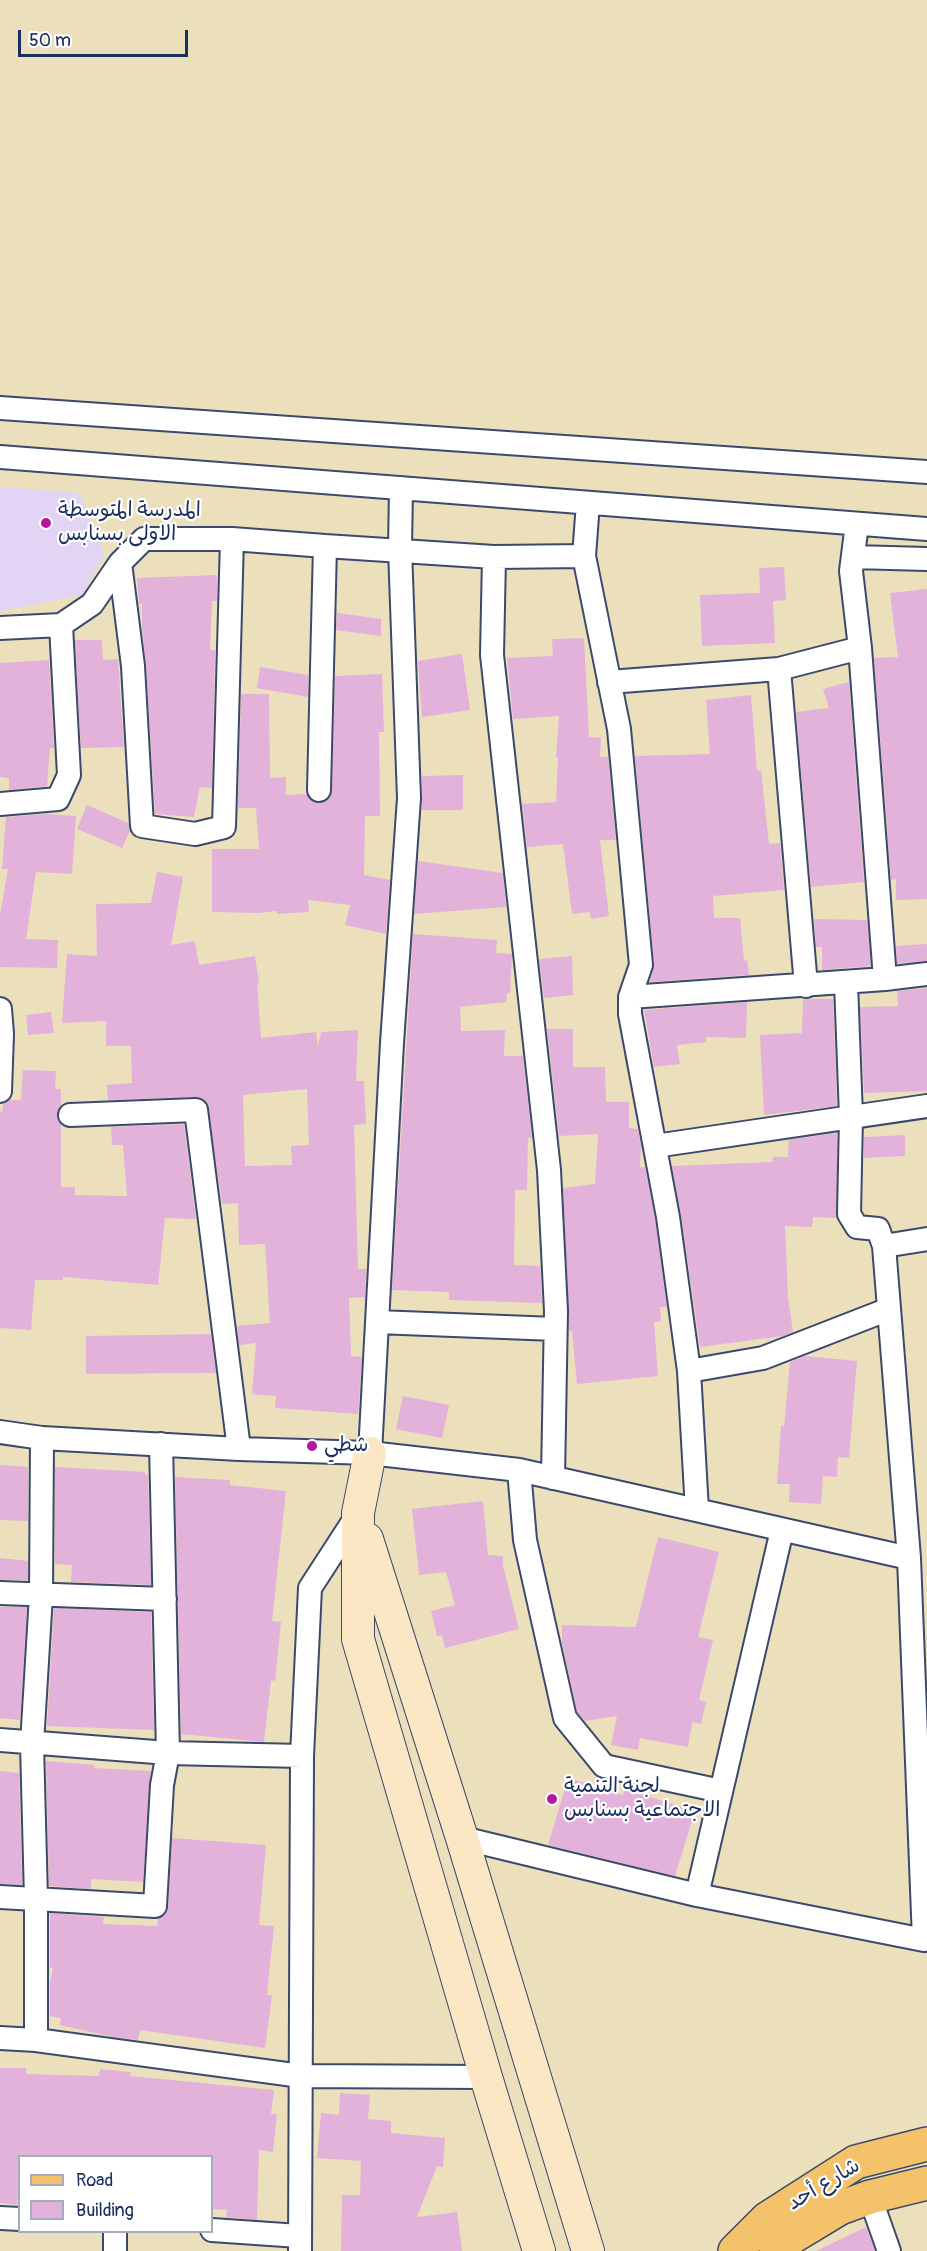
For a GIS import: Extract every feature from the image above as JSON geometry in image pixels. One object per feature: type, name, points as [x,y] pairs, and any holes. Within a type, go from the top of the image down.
[{"type":"main road","name":"شارع أحد","points":[[735,2251],[767,2219],[856,2162],[927,2144]]},
{"type":"main road","name":"شارع أحد","points":[[776,2251],[792,2237],[840,2208],[870,2197],[927,2184]]},
{"type":"street","points":[[0,408],[927,472]]},
{"type":"street","points":[[0,457],[927,529]]},
{"type":"street","points":[[401,488],[400,549],[409,798],[392,1042],[370,1453],[358,1514],[357,1639],[539,2251]]},
{"type":"street","points":[[588,503],[584,556],[619,729],[641,965],[630,997],[630,1014],[669,1217],[689,1371],[697,1510]]},
{"type":"street","points":[[857,524],[851,571],[860,648],[885,979]]},
{"type":"street","points":[[0,628],[61,626],[93,604],[120,563],[144,539],[232,539],[494,556],[584,556]]},
{"type":"street","points":[[120,563],[133,666],[142,826],[195,834],[224,827],[232,539]]},
{"type":"street","points":[[319,790],[325,546]]},
{"type":"street","points":[[494,556],[492,655],[549,1170],[556,1311],[553,1478]]},
{"type":"street","points":[[853,557],[927,559]]},
{"type":"street","points":[[0,804],[58,799],[69,775],[61,626]]},
{"type":"street","points":[[609,682],[779,669],[860,648]]},
{"type":"street","points":[[779,669],[806,986]]},
{"type":"street","points":[[630,997],[846,983],[927,974]]},
{"type":"street","points":[[462,1838],[697,1895],[924,1940],[920,1638],[909,1558],[884,1246],[878,1229],[857,1227],[849,1214],[851,1117],[846,983]]},
{"type":"street","points":[[0,1008],[3,1034],[0,1091]]},
{"type":"street","points":[[655,1146],[927,1106]]},
{"type":"street","points":[[70,1115],[196,1110],[239,1449]]},
{"type":"street","points":[[884,1246],[927,1239]]},
{"type":"street","points":[[689,1371],[763,1358],[889,1309]]},
{"type":"street","points":[[377,1322],[555,1329]]},
{"type":"street","points":[[0,1432],[42,1438],[239,1449],[370,1453],[519,1470],[909,1558]]},
{"type":"street","points":[[36,2040],[36,1899],[32,1744],[41,1595],[42,1438]]},
{"type":"street","points":[[0,1897],[155,1906],[162,1785],[168,1753],[161,1444]]},
{"type":"street","points":[[519,1470],[525,1540],[565,1718],[604,1766],[722,1791]]},
{"type":"street","points":[[213,2230],[299,2244],[302,1756],[310,1588],[358,1514]]},
{"type":"street","points":[[358,1514],[462,1838],[588,2251]]},
{"type":"street","points":[[697,1895],[782,1530]]},
{"type":"street","points":[[0,1593],[165,1599]]},
{"type":"street","points":[[0,1740],[168,1753],[302,1756]]},
{"type":"street","points":[[0,2038],[36,2040],[301,2076],[486,2077]]},
{"type":"street","points":[[870,2197],[889,2251]]},
{"type":"street","points":[[0,2218],[18,2219]]},
{"type":"street","points":[[115,2233],[115,2251]]},
{"type":"shaded area","name":"المدرسة المتوسطة الاولى بسنابس","points":[[0,488],[80,493],[104,554],[82,595],[0,611]]},
{"type":"building","points":[[784,567],[786,600],[773,601],[775,643],[702,646],[700,595],[760,593],[759,568]]},
{"type":"building","points":[[217,575],[217,601],[212,601],[210,650],[215,650],[212,788],[200,787],[194,817],[155,814],[142,604],[139,604],[137,578]]},
{"type":"building","points":[[927,589],[927,899],[896,900],[896,879],[891,880],[874,658],[898,657],[890,593]]},
{"type":"building","points":[[337,613],[381,619],[381,636],[336,630]]},
{"type":"building","points":[[584,638],[589,737],[601,738],[600,757],[608,757],[616,840],[600,840],[609,916],[591,919],[590,912],[572,914],[563,844],[527,847],[522,804],[556,802],[559,716],[513,719],[507,658],[553,656],[552,639]]},
{"type":"building","points":[[75,640],[102,640],[103,660],[118,659],[124,747],[81,748]]},
{"type":"building","points":[[462,654],[470,710],[422,717],[418,661]]},
{"type":"building","points":[[49,660],[54,748],[50,748],[47,786],[9,790],[9,778],[0,777],[0,663]]},
{"type":"building","points":[[260,667],[308,675],[308,697],[257,688]]},
{"type":"building","points":[[382,674],[384,732],[379,732],[380,816],[365,816],[364,875],[390,880],[386,934],[345,925],[350,905],[308,900],[309,912],[277,914],[277,911],[212,912],[212,849],[259,849],[256,808],[238,808],[241,694],[269,694],[270,778],[286,777],[286,795],[307,794],[312,801],[319,803],[330,797],[332,790],[335,676]]},
{"type":"building","points":[[849,682],[864,882],[811,887],[796,712],[829,708],[823,689]]},
{"type":"building","points":[[751,695],[757,771],[761,770],[769,844],[780,843],[784,890],[713,896],[714,918],[740,918],[744,961],[747,960],[749,975],[650,982],[654,964],[635,756],[710,754],[706,700]]},
{"type":"building","points":[[463,775],[463,810],[422,810],[422,776]]},
{"type":"building","points":[[87,805],[128,823],[130,831],[122,848],[77,829]]},
{"type":"building","points":[[45,814],[76,816],[72,874],[36,872],[26,939],[58,940],[57,968],[0,967],[0,915],[8,869],[2,869],[6,817]]},
{"type":"building","points":[[418,861],[503,873],[506,907],[414,914]]},
{"type":"building","points":[[157,872],[183,877],[171,945],[195,941],[199,965],[255,956],[259,983],[257,984],[261,1038],[316,1032],[318,1047],[321,1032],[358,1030],[356,1081],[364,1081],[366,1124],[354,1125],[358,1269],[366,1269],[365,1297],[349,1298],[351,1356],[362,1357],[358,1414],[275,1408],[276,1396],[252,1394],[256,1343],[239,1345],[237,1326],[270,1323],[265,1244],[239,1245],[238,1203],[222,1204],[207,1103],[202,1098],[195,1097],[108,1100],[107,1085],[132,1083],[131,1046],[106,1046],[106,1021],[62,1023],[67,954],[97,956],[96,904],[151,903]],"holes":[[[307,1089],[309,1145],[291,1146],[292,1165],[245,1166],[243,1095]]]},
{"type":"building","points":[[814,919],[867,920],[871,966],[822,970],[822,947],[816,947]]},
{"type":"building","points":[[413,934],[497,940],[496,953],[512,954],[510,993],[507,993],[506,1002],[460,1007],[461,1031],[505,1030],[504,1056],[523,1056],[532,1138],[528,1138],[527,1190],[515,1190],[514,1265],[540,1266],[542,1303],[449,1300],[449,1292],[392,1290]]},
{"type":"building","points":[[927,944],[927,961],[897,964],[896,946]]},
{"type":"building","points":[[572,956],[573,995],[544,998],[539,959]]},
{"type":"building","points":[[927,988],[927,1091],[864,1093],[860,1007],[898,1006],[897,991]]},
{"type":"building","points":[[803,999],[833,999],[837,1106],[764,1115],[760,1035],[802,1033]]},
{"type":"building","points":[[747,1002],[746,1038],[706,1037],[706,1042],[677,1045],[680,1064],[654,1067],[644,1010]]},
{"type":"building","points":[[51,1012],[54,1033],[28,1035],[26,1015]]},
{"type":"building","points":[[547,1029],[573,1029],[573,1067],[605,1067],[606,1102],[629,1102],[629,1128],[638,1129],[641,1145],[640,1167],[645,1167],[655,1219],[667,1307],[660,1307],[661,1321],[654,1322],[658,1376],[577,1384],[572,1331],[569,1331],[563,1188],[595,1184],[598,1134],[559,1136]]},
{"type":"building","points":[[23,1070],[56,1071],[55,1089],[61,1089],[61,1105],[57,1115],[61,1125],[61,1187],[75,1187],[75,1195],[127,1196],[123,1145],[112,1145],[111,1127],[184,1124],[196,1219],[165,1218],[158,1285],[63,1277],[63,1280],[35,1280],[31,1330],[0,1328],[0,1111],[2,1112],[3,1104],[10,1100],[21,1100]]},
{"type":"building","points":[[837,1133],[837,1218],[813,1217],[812,1227],[785,1226],[788,1297],[793,1332],[782,1336],[700,1347],[672,1166],[772,1162],[773,1157],[788,1157],[789,1140]]},
{"type":"building","points":[[905,1135],[905,1156],[864,1158],[864,1137]]},
{"type":"building","points":[[211,1334],[216,1373],[86,1374],[86,1336]]},
{"type":"building","points":[[805,1356],[857,1361],[849,1458],[838,1457],[837,1477],[823,1476],[821,1504],[789,1502],[790,1484],[777,1484],[781,1426],[784,1426],[790,1362]]},
{"type":"building","points":[[403,1396],[449,1405],[442,1438],[396,1429]]},
{"type":"building","points":[[0,1465],[28,1467],[28,1521],[0,1520]]},
{"type":"building","points":[[55,1467],[145,1472],[145,1475],[148,1475],[151,1585],[71,1582],[72,1565],[55,1564]]},
{"type":"building","points":[[175,1477],[230,1480],[230,1485],[286,1491],[272,1621],[281,1622],[275,1681],[271,1680],[264,1742],[181,1734]]},
{"type":"building","points":[[483,1501],[488,1555],[503,1556],[503,1566],[519,1629],[445,1648],[442,1635],[437,1636],[431,1611],[455,1605],[446,1572],[419,1575],[412,1509]]},
{"type":"building","points":[[658,1537],[719,1552],[698,1637],[713,1640],[699,1700],[706,1702],[701,1724],[692,1722],[688,1747],[640,1738],[638,1750],[611,1745],[617,1716],[585,1721],[577,1712],[562,1643],[562,1625],[636,1627]]},
{"type":"building","points":[[0,1558],[28,1561],[28,1580],[0,1580]]},
{"type":"building","points":[[0,1607],[27,1607],[20,1720],[0,1718]]},
{"type":"building","points":[[54,1608],[151,1612],[154,1730],[47,1726]]},
{"type":"building","points":[[46,1761],[94,1765],[94,1768],[151,1771],[143,1882],[91,1879],[91,1889],[49,1886]]},
{"type":"building","points":[[0,1771],[19,1773],[22,1885],[0,1884]]},
{"type":"building","points":[[568,1778],[623,1795],[625,1789],[695,1811],[675,1876],[548,1845]]},
{"type":"building","points":[[172,1838],[266,1845],[259,1925],[274,1926],[267,1995],[272,1995],[265,2048],[140,2030],[138,2040],[113,2037],[60,2025],[61,2018],[50,2016],[50,1983],[53,1968],[50,1967],[50,1913],[104,1917],[103,1924],[157,1926],[158,1919],[166,1914],[168,1907]]},
{"type":"building","points":[[0,2068],[26,2068],[26,2074],[99,2076],[100,2069],[131,2072],[130,2076],[274,2090],[271,2114],[277,2114],[273,2152],[259,2150],[257,2220],[226,2217],[227,2210],[213,2209],[213,2155],[18,2155],[17,2205],[0,2203]]},
{"type":"building","points":[[340,2093],[370,2095],[368,2119],[391,2121],[391,2133],[445,2138],[443,2167],[437,2166],[417,2217],[457,2212],[462,2251],[341,2251],[342,2195],[360,2195],[361,2161],[317,2158],[321,2113],[339,2115]]},
{"type":"building","points":[[866,2227],[875,2251],[816,2251]]},
{"type":"place","name":"المدرسة المتوسطة الاولى بسنابس","points":[[46,523]]},
{"type":"place","name":"شطي","points":[[312,1446]]},
{"type":"place","name":"لجنة التنمية الاجتماعية بسنابس","points":[[552,1799]]}]
